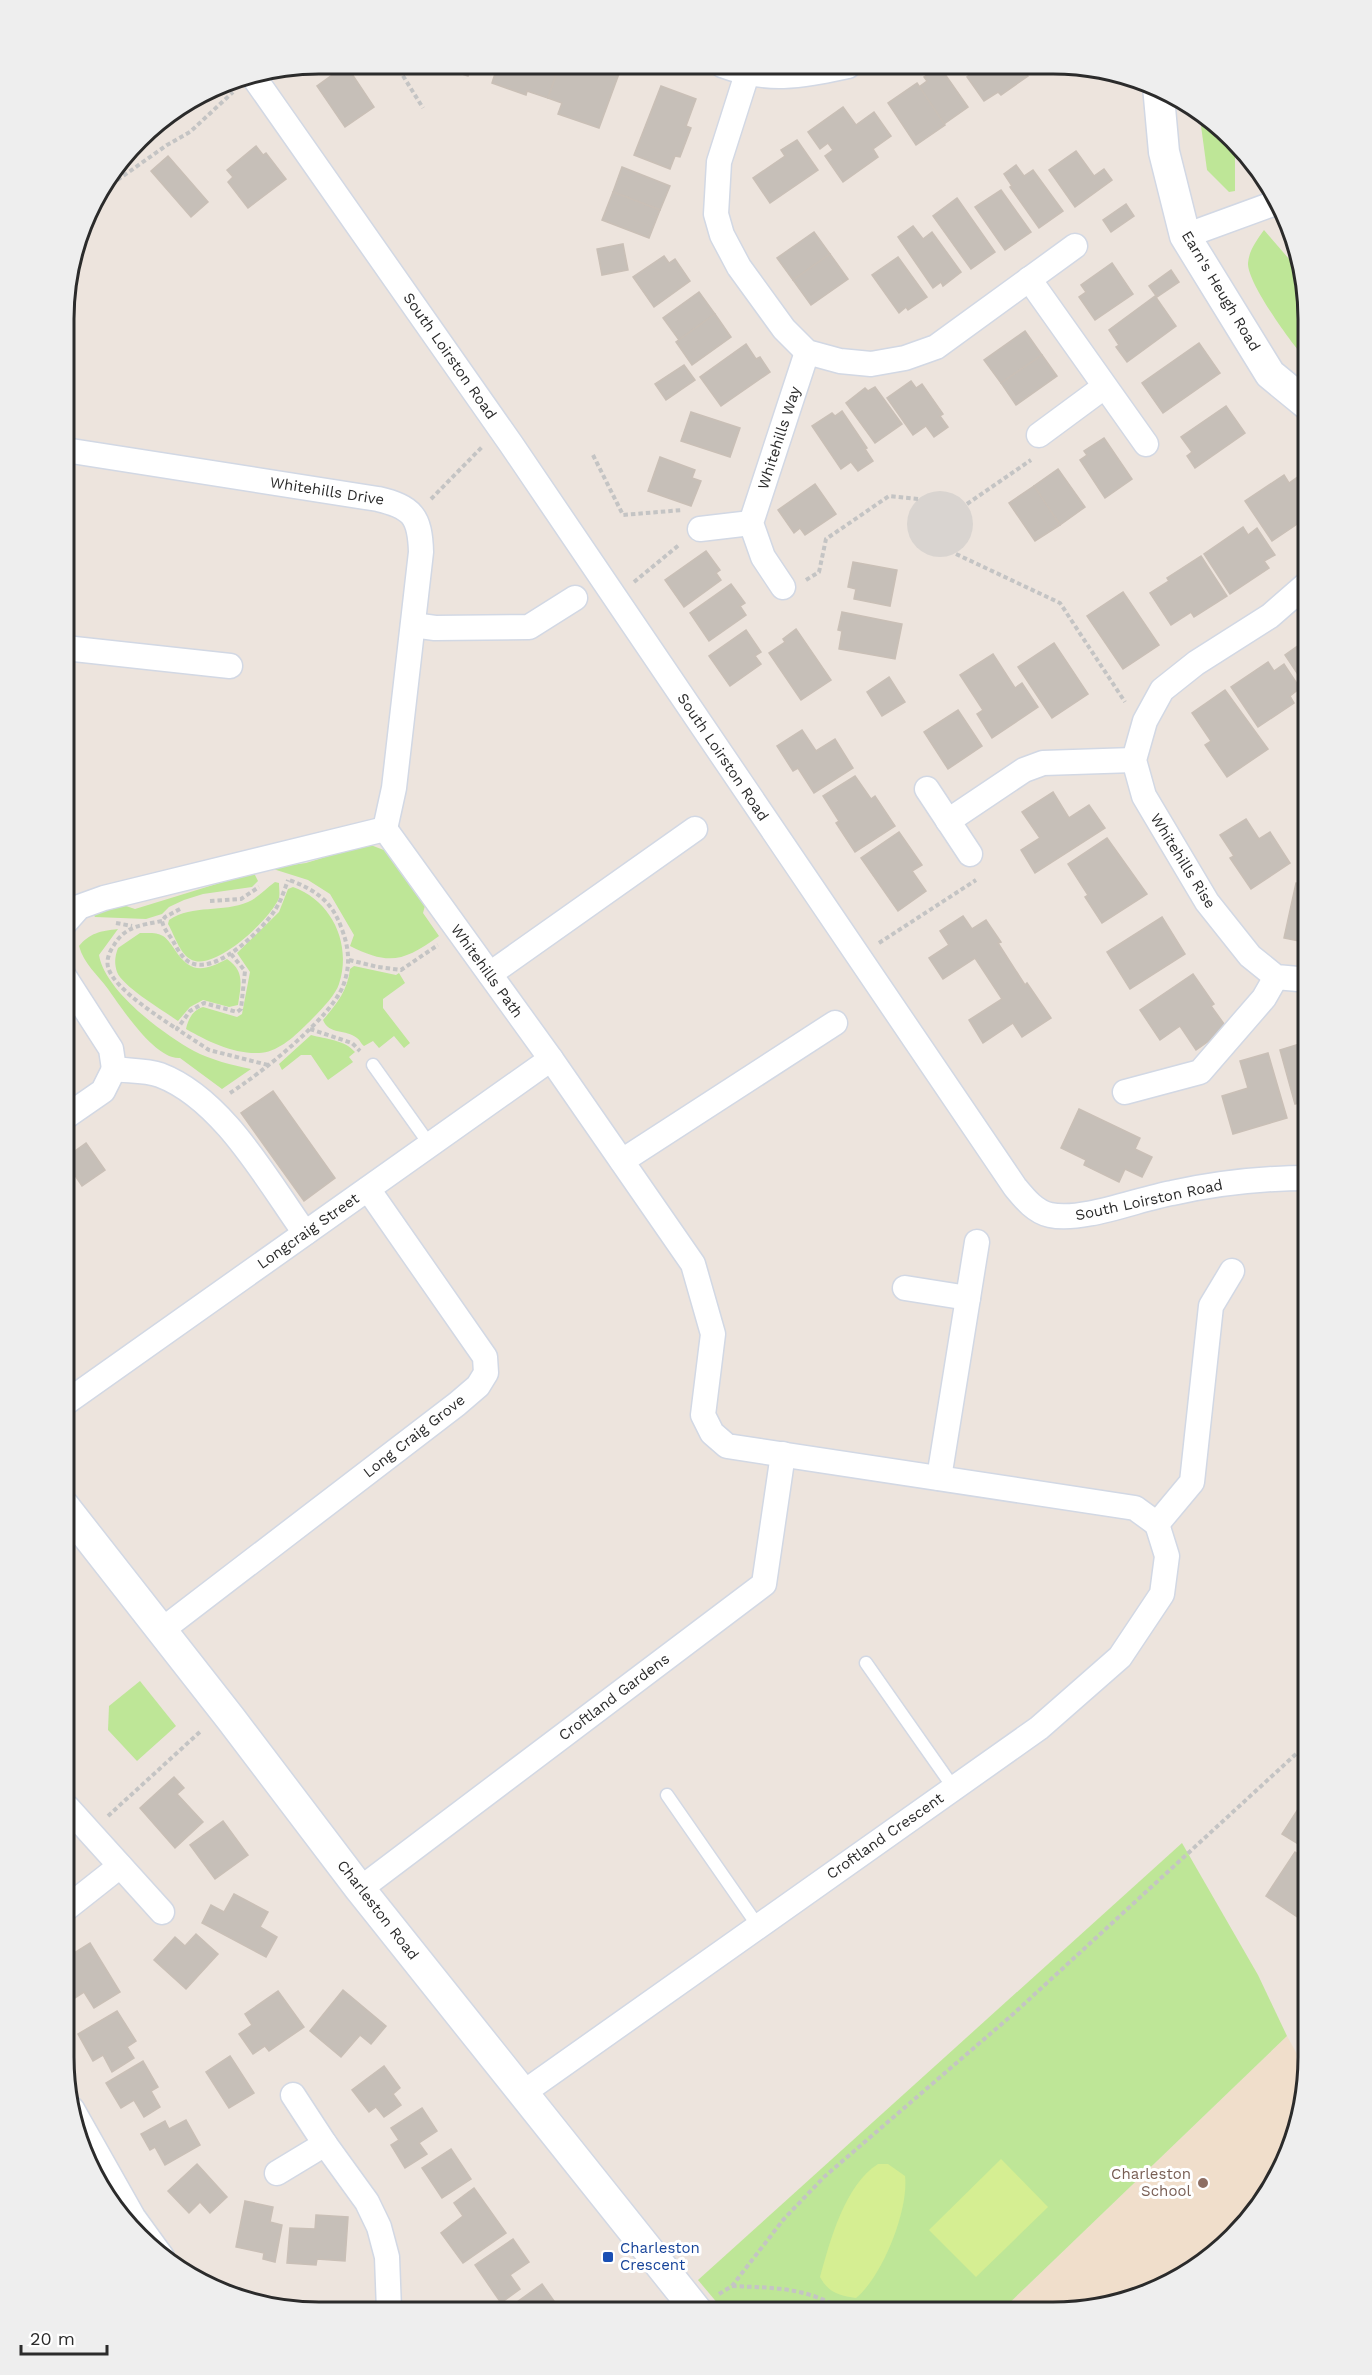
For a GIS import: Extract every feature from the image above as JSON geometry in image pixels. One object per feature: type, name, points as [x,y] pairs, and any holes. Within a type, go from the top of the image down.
[{"type":"street","points":[[807,74],[786,78],[747,74],[719,162],[716,214],[722,235],[739,267],[784,329],[807,352],[840,361],[871,364],[905,358],[936,347],[1075,246]]},
{"type":"street","name":"South Loirston Road","points":[[250,84],[500,428],[1015,1188],[1031,1206],[1048,1215],[1066,1216],[1223,1184],[1298,1178]]},
{"type":"street","name":"Earn's Heugh Road","points":[[1159,98],[1164,152],[1185,236],[1270,374],[1298,396]]},
{"type":"street","points":[[1185,236],[1270,205]]},
{"type":"street","points":[[1029,279],[1146,444]]},
{"type":"street","name":"Whitehills Way","points":[[751,523],[807,352]]},
{"type":"street","points":[[1039,435],[1104,387]]},
{"type":"street","name":"Whitehills Drive","points":[[74,451],[378,499],[400,504],[414,516]]},
{"type":"street","points":[[74,913],[79,907],[104,898],[385,829],[394,788],[422,552],[421,533],[414,516]]},
{"type":"street","points":[[700,529],[751,523],[763,557],[783,587]]},
{"type":"street","name":"Whitehills Rise","points":[[1276,977],[1250,956],[1207,902],[1144,796],[1134,760],[1142,727],[1162,690],[1196,663],[1270,616],[1298,592]]},
{"type":"street","points":[[413,625],[435,628],[529,627],[575,598]]},
{"type":"street","points":[[74,649],[231,666]]},
{"type":"street","points":[[948,821],[1024,770],[1043,763],[1134,760]]},
{"type":"street","points":[[927,789],[970,854]]},
{"type":"street","name":"Whitehills Path","points":[[385,829],[551,1059],[693,1264],[713,1334],[704,1415],[712,1433],[727,1446],[783,1454]]},
{"type":"street","points":[[490,974],[695,829]]},
{"type":"street","points":[[1125,1092],[1200,1072],[1264,998],[1276,977],[1298,979]]},
{"type":"street","points":[[74,992],[111,1049],[114,1069],[103,1091],[74,1111]]},
{"type":"street","points":[[622,1161],[836,1023]]},
{"type":"street","name":"Longcraig Street","points":[[74,1397],[551,1059]]},
{"type":"street","points":[[114,1069],[159,1074],[197,1096],[221,1118],[242,1144],[305,1233]]},
{"type":"street","name":"Long Craig Grove","points":[[162,1630],[457,1404],[477,1386],[486,1373],[485,1357],[368,1189]]},
{"type":"street","points":[[939,1478],[977,1242]]},
{"type":"street","points":[[783,1454],[1135,1508],[1157,1524],[1192,1482],[1211,1306],[1232,1271]]},
{"type":"street","points":[[905,1288],[968,1298]]},
{"type":"street","name":"Croftland Gardens","points":[[360,1889],[764,1584],[783,1454]]},
{"type":"street","name":"Charleston Road","points":[[74,1519],[360,1889],[691,2302]]},
{"type":"street","name":"Croftland Crescent","points":[[523,2093],[1039,1728],[1120,1657],[1162,1594],[1167,1556],[1157,1524]]},
{"type":"street","points":[[74,1815],[162,1912]]},
{"type":"street","points":[[74,1902],[120,1866]]},
{"type":"street","points":[[292,2095],[324,2144],[367,2202],[380,2227],[387,2257],[389,2302]]},
{"type":"street","points":[[87,2136],[133,2216]]},
{"type":"street","points":[[277,2173],[324,2144]]},
{"type":"lane","points":[[373,1065],[430,1145]]},
{"type":"lane","points":[[866,1663],[953,1787]]},
{"type":"lane","points":[[668,1795],[758,1926]]},
{"type":"path","points":[[402,74],[423,108]]},
{"type":"path","points":[[115,181],[167,145],[190,132],[239,87]]},
{"type":"path","points":[[414,516],[500,428]]},
{"type":"path","points":[[968,504],[1041,453],[1039,435]]},
{"type":"path","points":[[593,454],[623,516],[690,510],[700,529],[615,597]]},
{"type":"path","points":[[783,587],[801,583],[819,572],[826,539],[889,496],[918,499]]},
{"type":"path","points":[[956,554],[1060,603],[1142,727]]},
{"type":"path","points":[[858,957],[985,875],[970,854]]},
{"type":"path","points":[[208,1106],[232,1092],[268,1065],[310,1029],[343,987],[349,960],[345,936],[338,918],[327,901],[308,887],[288,880],[272,878],[251,862]]},
{"type":"path","points":[[206,902],[241,898],[253,893],[272,878]]},
{"type":"path","points":[[162,921],[164,929],[185,960],[204,965],[231,954],[274,912],[288,880]]},
{"type":"path","points":[[186,906],[171,913],[162,921],[133,926],[118,938],[109,954],[108,966],[115,979],[138,1002],[209,1050],[268,1065]]},
{"type":"path","points":[[349,960],[401,970],[459,931]]},
{"type":"path","points":[[177,1029],[190,1011],[204,1003],[230,1012],[237,1012],[241,1009],[245,972],[231,954]]},
{"type":"path","points":[[310,1029],[352,1043],[373,1065]]},
{"type":"path","points":[[90,1832],[224,1710]]},
{"type":"path","points":[[709,2302],[732,2286],[783,2220],[824,2177],[1011,2016],[1298,1752]]},
{"type":"path","points":[[732,2286],[800,2291],[830,2302]]},
{"type":"shaded area","points":[[933,491],[947,491],[959,496],[968,505],[973,524],[971,537],[964,548],[947,557],[933,557],[921,552],[912,543],[907,531],[907,517],[912,505],[921,496]]},
{"type":"shaded area","name":"Charleston School","points":[[1287,2036],[1298,2056],[1298,2073],[1290,2120],[1280,2150],[1266,2179],[1248,2206],[1227,2230],[1203,2251],[1176,2269],[1147,2283],[1117,2293],[1070,2301],[1010,2302]]},
{"type":"green space","points":[[1201,122],[1235,154],[1235,191],[1229,192],[1207,170]]},
{"type":"green space","points":[[1264,230],[1292,262],[1298,302],[1298,349],[1272,314],[1255,285],[1248,263],[1254,245]]},
{"type":"green space","points":[[368,844],[389,852],[426,902],[423,913],[439,936],[416,951],[396,958],[376,956],[350,946],[354,935],[330,894],[308,880],[270,868],[306,863]]},
{"type":"green space","points":[[253,871],[258,881],[252,887],[203,894],[184,900],[169,907],[162,914],[146,919],[95,917],[92,912],[114,902],[135,909],[236,878]]},
{"type":"green space","points":[[275,882],[279,883],[279,898],[274,907],[255,928],[230,949],[218,957],[205,961],[190,959],[182,951],[168,924],[169,920],[188,912],[248,902]]},
{"type":"green space","points":[[293,887],[318,902],[336,926],[343,954],[342,969],[337,989],[329,1000],[290,1039],[265,1052],[249,1053],[230,1049],[186,1029],[192,1015],[203,1007],[237,1017],[242,1014],[250,972],[237,953],[279,912],[288,889]]},
{"type":"green space","points":[[118,929],[99,955],[112,983],[124,997],[152,1023],[194,1051],[214,1060],[251,1069],[222,1089],[180,1058],[160,1051],[150,1042],[87,964],[79,946],[96,933]]},
{"type":"green space","points":[[140,933],[155,933],[163,936],[186,963],[198,968],[211,966],[227,959],[237,968],[239,974],[241,985],[238,1005],[229,1007],[203,1000],[190,1007],[178,1021],[144,998],[121,978],[115,963],[118,948]]},
{"type":"green space","points":[[354,966],[396,975],[399,973],[405,983],[383,999],[383,1008],[410,1043],[404,1048],[394,1036],[379,1048],[373,1041],[364,1046],[353,1035],[333,1030],[326,1025],[323,1020],[341,997],[350,969]]},
{"type":"green space","points":[[311,1035],[335,1040],[351,1048],[355,1052],[349,1057],[353,1062],[328,1080],[311,1055],[301,1055],[282,1070],[279,1064]]},
{"type":"green space","points":[[140,1681],[176,1726],[137,1761],[108,1730],[109,1706]]},
{"type":"green space","points":[[1182,1843],[1258,1975],[1287,2036],[1010,2302],[716,2302],[698,2280]]},
{"type":"green space","points":[[1001,2159],[1048,2207],[976,2277],[929,2230]]},
{"type":"green space","points":[[878,2164],[888,2164],[905,2176],[903,2206],[892,2242],[875,2275],[856,2298],[844,2296],[830,2290],[820,2277],[840,2214],[856,2185]]},
{"type":"building","points":[[334,74],[352,74],[374,107],[345,127],[317,86]]},
{"type":"building","points":[[495,74],[557,74],[548,98],[527,91],[526,95],[492,83]]},
{"type":"building","points":[[557,74],[619,74],[599,128],[558,114],[562,103],[548,98]]},
{"type":"building","points":[[928,74],[945,74],[968,107],[944,124],[919,87],[927,81],[924,77]]},
{"type":"building","points":[[971,74],[1027,74],[1028,76],[1001,95],[998,92],[984,101],[967,77]]},
{"type":"building","points":[[917,83],[945,125],[916,145],[888,103]]},
{"type":"building","points":[[661,86],[696,99],[686,126],[691,128],[680,157],[675,156],[670,169],[634,155]]},
{"type":"building","points":[[843,107],[856,125],[874,112],[891,136],[873,149],[878,157],[843,182],[825,156],[833,150],[828,143],[820,149],[808,132]]},
{"type":"building","points":[[797,140],[818,170],[770,203],[753,178],[785,156],[781,150]]},
{"type":"building","points":[[256,146],[263,155],[266,153],[286,179],[248,208],[228,182],[233,177],[227,170]]},
{"type":"building","points":[[1076,151],[1094,176],[1104,169],[1112,180],[1075,207],[1049,170]]},
{"type":"building","points":[[168,156],[208,202],[191,217],[151,171]]},
{"type":"building","points":[[1016,165],[1024,176],[1033,170],[1063,211],[1039,228],[1010,187],[1012,186],[1004,174]]},
{"type":"building","points":[[622,167],[670,186],[660,210],[613,192]]},
{"type":"building","points":[[1001,190],[1031,232],[1005,250],[975,207]]},
{"type":"building","points":[[613,192],[660,210],[649,238],[602,220]]},
{"type":"building","points":[[957,198],[995,252],[971,269],[933,216]]},
{"type":"building","points":[[1126,204],[1134,216],[1111,232],[1103,220]]},
{"type":"building","points":[[913,226],[923,239],[932,232],[961,272],[943,286],[941,282],[933,288],[898,237]]},
{"type":"building","points":[[814,232],[830,254],[793,280],[777,258]]},
{"type":"building","points":[[623,244],[628,270],[602,275],[597,249]]},
{"type":"building","points":[[830,254],[848,279],[811,305],[793,280]]},
{"type":"building","points":[[664,256],[669,263],[675,259],[690,281],[654,307],[633,277]]},
{"type":"building","points":[[898,257],[927,297],[908,310],[906,307],[899,313],[872,275]]},
{"type":"building","points":[[1112,263],[1133,294],[1095,320],[1079,297],[1086,292],[1081,285]]},
{"type":"building","points":[[1171,270],[1179,282],[1157,297],[1149,286]]},
{"type":"building","points":[[699,292],[715,314],[679,340],[663,318]]},
{"type":"building","points":[[1155,296],[1176,326],[1127,362],[1116,347],[1119,345],[1109,330]]},
{"type":"building","points":[[715,314],[731,337],[692,365],[676,342]]},
{"type":"building","points":[[1025,331],[1042,355],[1001,383],[984,360]]},
{"type":"building","points":[[1199,343],[1220,373],[1163,413],[1142,383]]},
{"type":"building","points":[[746,344],[756,359],[760,357],[770,372],[721,406],[700,377]]},
{"type":"building","points":[[1042,355],[1057,376],[1016,405],[1001,383]]},
{"type":"building","points":[[684,365],[695,380],[666,400],[655,384]]},
{"type":"building","points":[[911,381],[916,388],[922,384],[943,414],[940,416],[948,427],[934,437],[926,426],[913,435],[887,398]]},
{"type":"building","points":[[875,387],[902,424],[875,443],[846,403],[865,388],[868,391]]},
{"type":"building","points":[[1226,406],[1245,433],[1195,468],[1187,456],[1192,452],[1181,437]]},
{"type":"building","points":[[842,411],[873,461],[858,471],[851,462],[841,469],[812,426],[832,413],[835,416]]},
{"type":"building","points":[[691,412],[740,428],[730,457],[681,441]]},
{"type":"building","points":[[1104,438],[1132,479],[1105,498],[1080,460],[1087,455],[1084,451]]},
{"type":"building","points":[[660,457],[695,470],[692,478],[701,481],[691,506],[648,491]]},
{"type":"building","points":[[1058,469],[1085,507],[1060,525],[1034,486]]},
{"type":"building","points":[[1284,475],[1289,483],[1298,477],[1298,523],[1272,541],[1245,501]]},
{"type":"building","points":[[815,484],[836,514],[805,535],[800,528],[794,533],[778,510]]},
{"type":"building","points":[[1034,486],[1060,525],[1035,541],[1009,503]]},
{"type":"building","points":[[1243,527],[1248,535],[1257,528],[1275,555],[1264,561],[1269,568],[1230,594],[1204,554]]},
{"type":"building","points":[[706,551],[720,570],[716,573],[721,580],[684,607],[665,580]]},
{"type":"building","points":[[1201,556],[1227,596],[1194,617],[1191,612],[1171,625],[1150,593],[1169,581],[1167,578]]},
{"type":"building","points":[[853,562],[897,570],[890,606],[854,599],[856,589],[848,587]]},
{"type":"building","points":[[731,584],[745,603],[740,606],[746,615],[709,641],[690,613]]},
{"type":"building","points":[[1123,592],[1159,645],[1123,669],[1087,616]]},
{"type":"building","points":[[842,612],[902,624],[895,659],[839,649],[842,631],[838,630]]},
{"type":"building","points":[[796,629],[831,680],[801,700],[769,653],[785,642],[783,639]]},
{"type":"building","points":[[746,630],[761,652],[755,656],[761,664],[730,686],[709,656]]},
{"type":"building","points":[[1054,643],[1088,694],[1052,718],[1018,667]]},
{"type":"building","points":[[1298,646],[1298,674],[1285,655]]},
{"type":"building","points":[[993,654],[1015,688],[1022,683],[1038,707],[992,738],[977,714],[983,710],[960,675]]},
{"type":"building","points":[[1268,662],[1274,671],[1284,664],[1298,685],[1298,690],[1290,696],[1294,703],[1258,727],[1231,687]]},
{"type":"building","points":[[889,677],[905,702],[882,716],[867,692]]},
{"type":"building","points":[[1225,690],[1268,749],[1227,777],[1205,745],[1211,741],[1192,713]]},
{"type":"building","points":[[958,710],[982,746],[948,769],[924,732]]},
{"type":"building","points":[[802,730],[816,751],[835,739],[853,768],[814,793],[798,768],[793,771],[777,746]]},
{"type":"building","points":[[855,776],[871,799],[875,796],[895,826],[855,852],[836,823],[839,821],[823,796]]},
{"type":"building","points":[[1053,792],[1069,818],[1089,805],[1105,828],[1035,873],[1021,850],[1040,838],[1022,812]]},
{"type":"building","points":[[1246,819],[1259,839],[1270,832],[1290,863],[1251,889],[1230,858],[1234,856],[1220,835]]},
{"type":"building","points":[[899,832],[922,865],[912,871],[926,891],[898,911],[861,858]]},
{"type":"building","points":[[1107,838],[1147,894],[1102,923],[1085,897],[1088,895],[1068,864]]},
{"type":"building","points":[[1296,883],[1298,883],[1298,941],[1284,938]]},
{"type":"building","points":[[963,916],[972,929],[986,920],[1025,985],[1027,983],[1051,1018],[1022,1037],[1013,1023],[983,1043],[969,1020],[1002,999],[975,958],[943,979],[929,958],[949,945],[940,931]]},
{"type":"building","points":[[1162,917],[1185,954],[1130,989],[1107,952]]},
{"type":"building","points":[[1193,974],[1214,1004],[1211,1006],[1227,1028],[1196,1050],[1180,1026],[1160,1040],[1140,1010]]},
{"type":"building","points":[[1298,1044],[1298,1103],[1295,1104],[1280,1050]]},
{"type":"building","points":[[1268,1053],[1287,1118],[1233,1134],[1222,1096],[1248,1088],[1240,1061]]},
{"type":"building","points":[[273,1091],[335,1178],[304,1201],[241,1113]]},
{"type":"building","points":[[1079,1109],[1140,1138],[1135,1149],[1152,1157],[1142,1177],[1125,1169],[1119,1182],[1084,1165],[1086,1160],[1061,1148]]},
{"type":"building","points":[[86,1143],[105,1170],[82,1186],[74,1174],[74,1152]]},
{"type":"building","points":[[174,1777],[184,1788],[177,1794],[203,1822],[175,1848],[140,1808]]},
{"type":"building","points":[[1298,1809],[1298,1844],[1282,1834]]},
{"type":"building","points":[[223,1821],[248,1855],[215,1879],[190,1845]]},
{"type":"building","points":[[1295,1852],[1298,1854],[1298,1917],[1266,1896]]},
{"type":"building","points":[[234,1894],[268,1912],[260,1927],[277,1937],[266,1957],[202,1923],[211,1905],[224,1912]]},
{"type":"building","points":[[196,1934],[218,1954],[186,1989],[154,1960],[175,1937],[185,1946]]},
{"type":"building","points":[[90,1943],[120,1992],[94,2008],[84,1992],[74,1998],[74,1953]]},
{"type":"building","points":[[343,1990],[386,2026],[371,2044],[360,2035],[341,2057],[310,2031]]},
{"type":"building","points":[[278,1991],[304,2027],[269,2051],[265,2046],[253,2054],[239,2034],[252,2025],[245,2014]]},
{"type":"building","points":[[117,2011],[136,2041],[127,2047],[134,2058],[112,2072],[103,2055],[93,2061],[78,2034]]},
{"type":"building","points":[[230,2056],[254,2093],[229,2108],[206,2072]]},
{"type":"building","points":[[143,2061],[158,2087],[151,2091],[160,2107],[144,2117],[134,2100],[121,2108],[106,2083]]},
{"type":"building","points":[[384,2066],[400,2088],[393,2094],[401,2105],[384,2117],[376,2107],[369,2112],[352,2090]]},
{"type":"building","points":[[422,2108],[437,2131],[419,2143],[427,2154],[405,2168],[391,2145],[399,2140],[391,2128]]},
{"type":"building","points":[[186,2120],[200,2145],[165,2165],[155,2147],[150,2150],[141,2134],[165,2121],[169,2129]]},
{"type":"building","points":[[451,2149],[471,2179],[442,2198],[422,2168]]},
{"type":"building","points":[[197,2164],[227,2197],[210,2213],[200,2202],[189,2213],[168,2191]]},
{"type":"building","points":[[474,2188],[506,2233],[463,2263],[441,2233],[463,2216],[454,2203]]},
{"type":"building","points":[[245,2201],[273,2207],[270,2222],[282,2225],[275,2262],[263,2259],[264,2253],[236,2247]]},
{"type":"building","points":[[316,2215],[348,2217],[345,2261],[317,2259],[316,2265],[287,2263],[290,2228],[315,2229]]},
{"type":"building","points":[[513,2239],[529,2262],[510,2275],[520,2289],[502,2302],[475,2265]]},
{"type":"building","points":[[542,2284],[555,2302],[517,2302]]},
{"type":"place","name":"Charleston School","points":[[1203,2183]]},
{"type":"place","name":"Charleston Crescent","points":[[608,2257]]}]
